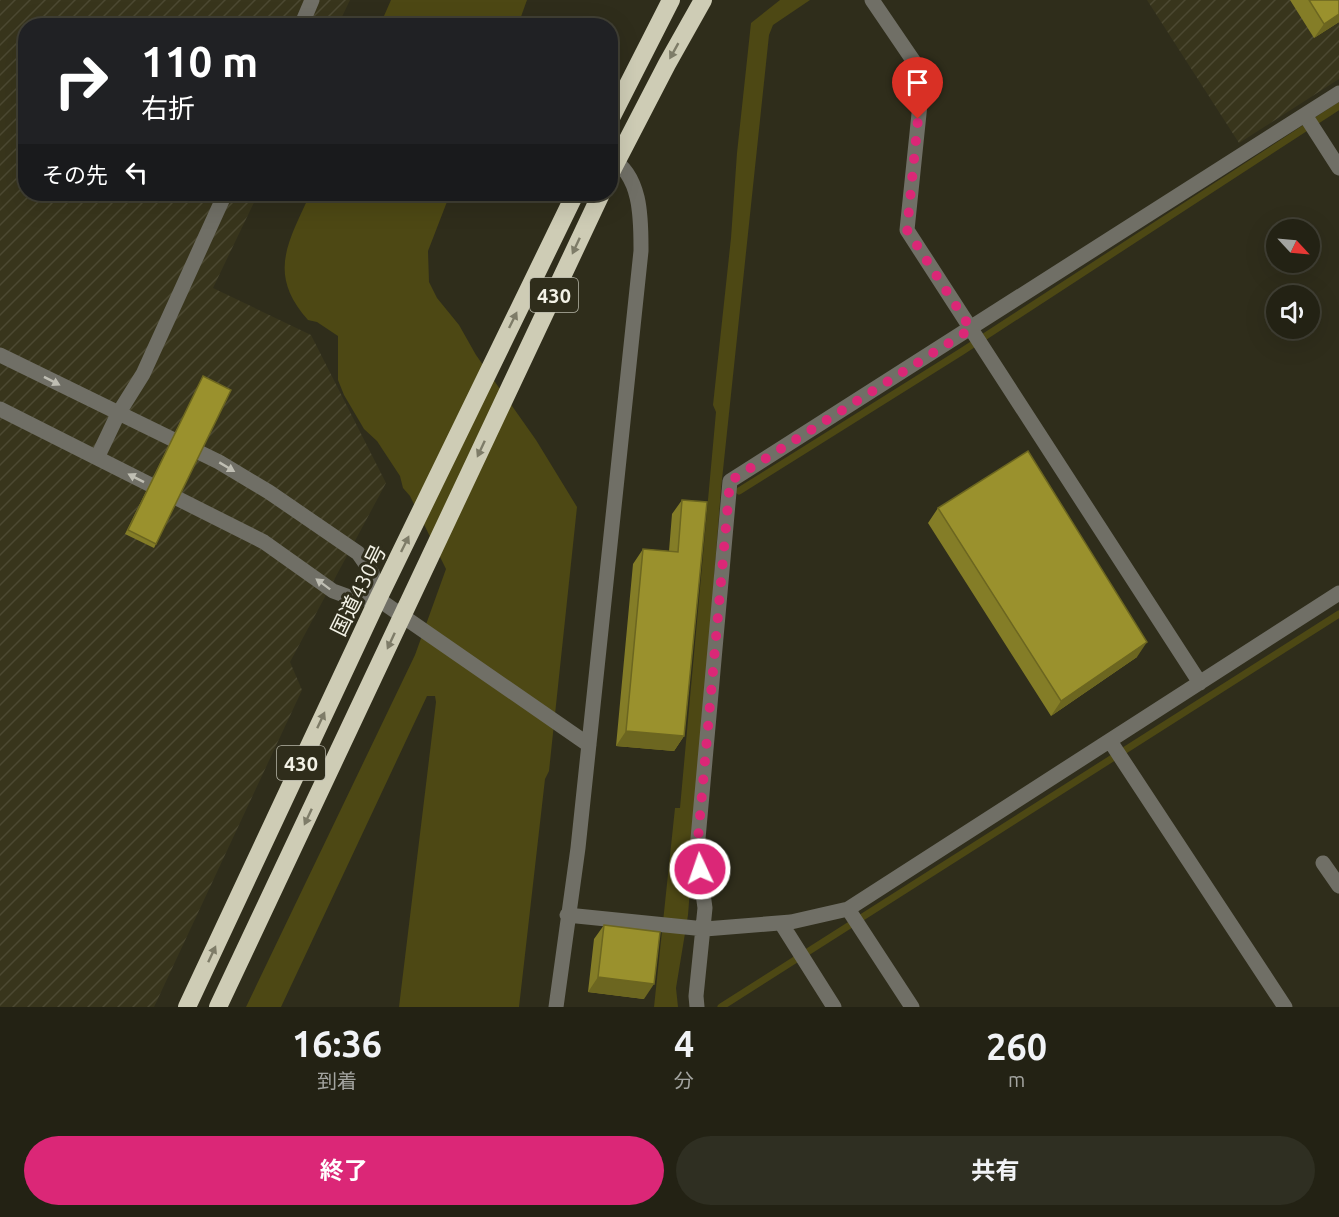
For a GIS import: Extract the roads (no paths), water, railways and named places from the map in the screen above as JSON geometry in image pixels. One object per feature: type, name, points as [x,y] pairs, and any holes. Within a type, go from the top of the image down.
[{"type":"highway","points":[[618,104],[671,0]]},
{"type":"highway","points":[[618,154],[703,0]]},
{"type":"highway","name":"国道430号","points":[[187,1007],[378,599],[572,201]]},
{"type":"highway","name":"430","points":[[218,1007],[599,201]]},
{"type":"street","points":[[304,18],[312,0]]},
{"type":"street","points":[[872,0],[923,75],[907,230],[1200,683]]},
{"type":"street","points":[[697,1007],[699,928],[705,908],[697,850],[730,481],[975,336],[1308,120],[1339,93]]},
{"type":"street","points":[[1308,120],[1339,168]]},
{"type":"street","points":[[556,1007],[578,848],[641,251],[642,215],[636,189],[618,171]]},
{"type":"street","points":[[97,458],[118,414],[143,374],[222,201]]},
{"type":"street","points":[[0,355],[219,462],[327,530],[358,554],[372,573],[378,599]]},
{"type":"street","points":[[0,409],[264,542],[333,591],[355,598],[378,599],[553,717],[589,745]]},
{"type":"street","points":[[567,915],[699,928],[854,918],[1116,750],[1200,683],[1339,593]]},
{"type":"street","points":[[1116,750],[1285,1007]]},
{"type":"street","points":[[1323,862],[1339,886]]},
{"type":"street","points":[[854,918],[912,1007]]},
{"type":"street","points":[[781,923],[834,1007]]},
{"type":"waterway","points":[[739,491],[961,352],[1339,106]]},
{"type":"waterway","points":[[721,1007],[1339,614]]}]
